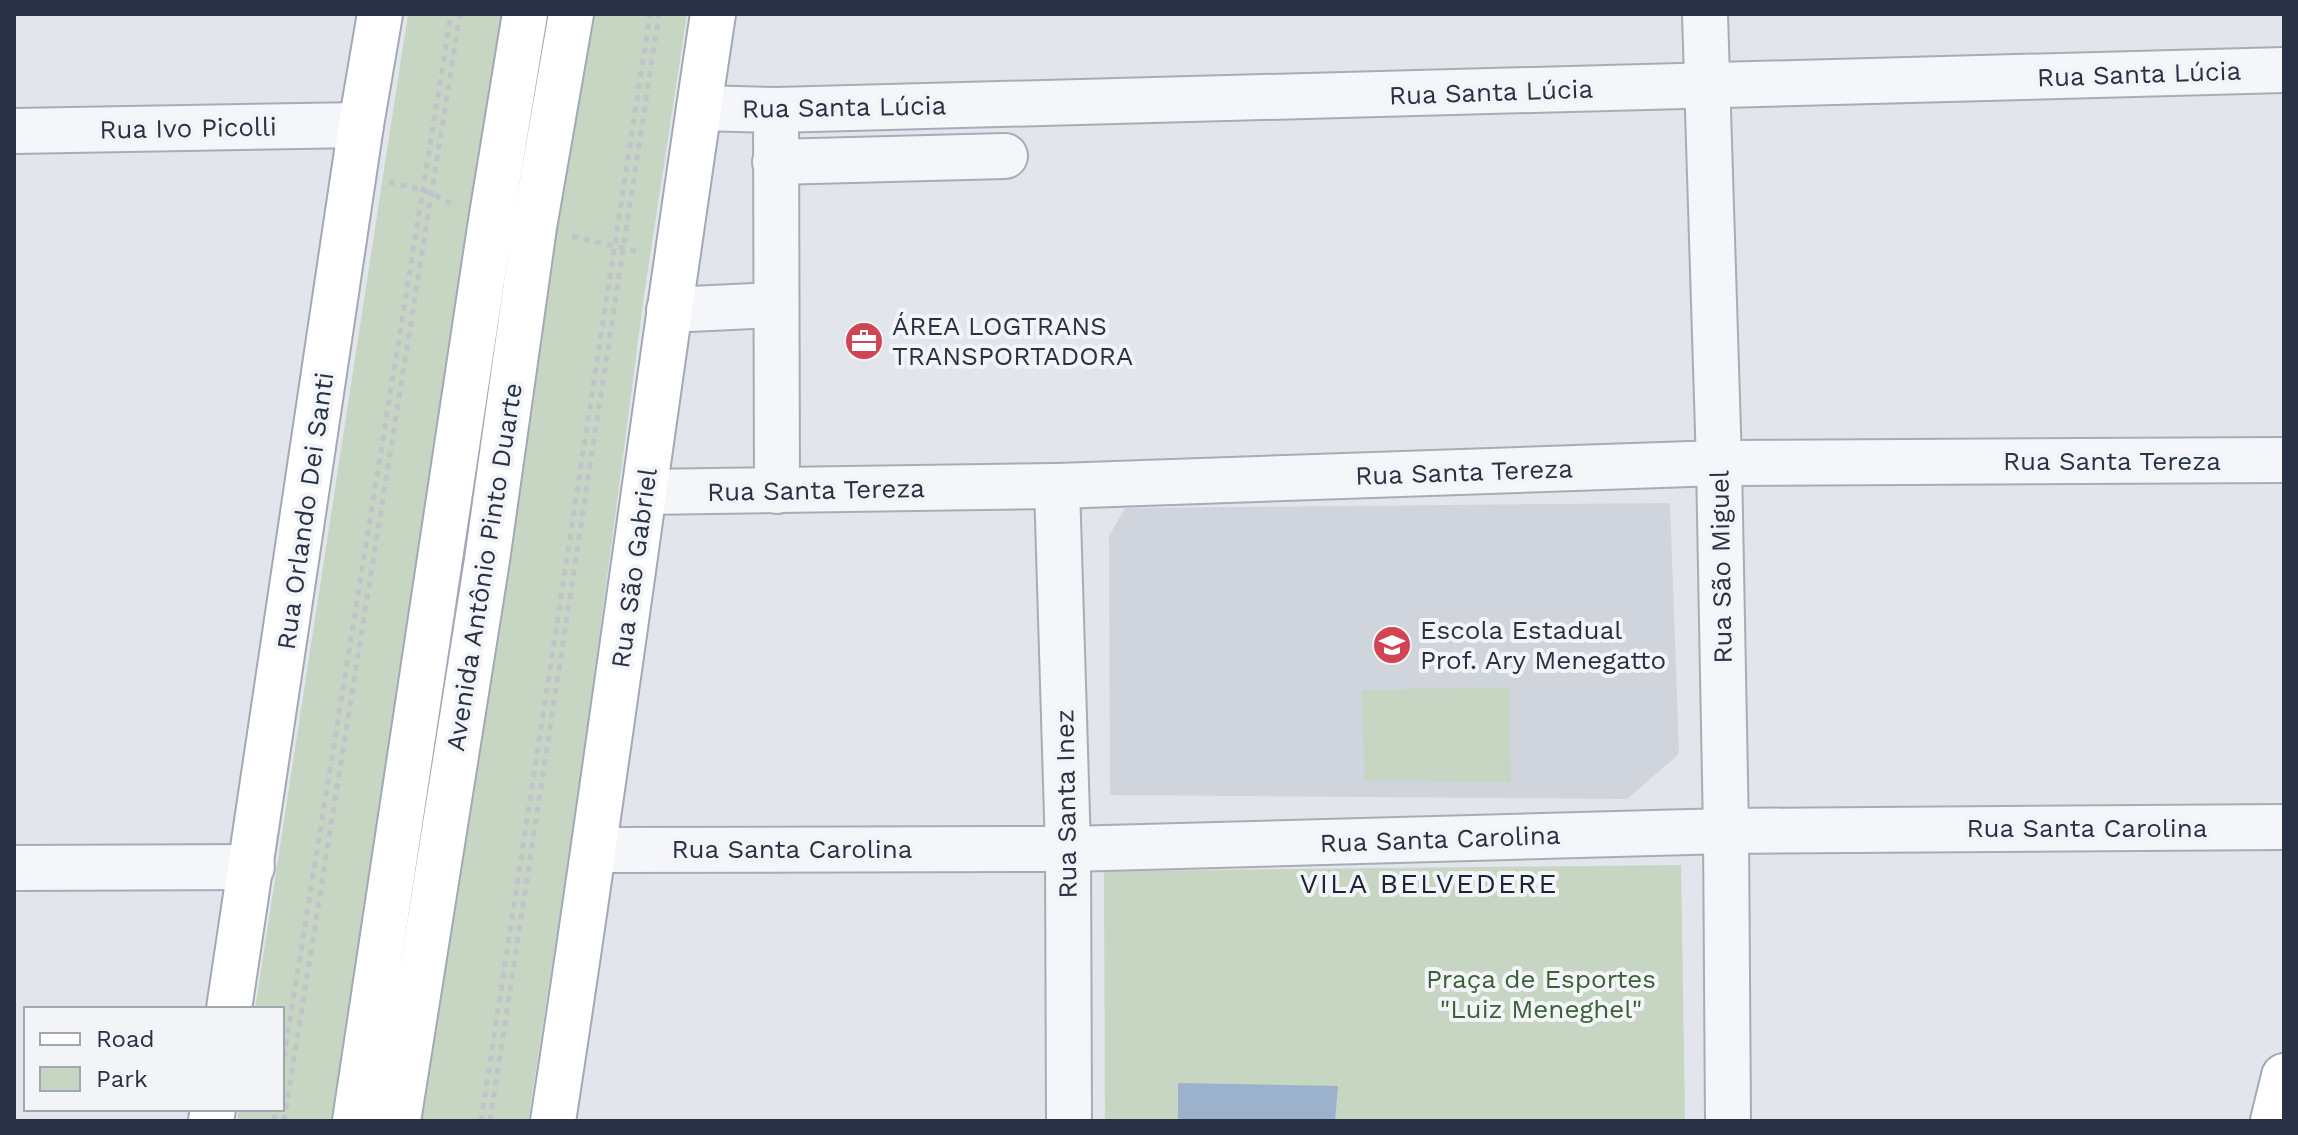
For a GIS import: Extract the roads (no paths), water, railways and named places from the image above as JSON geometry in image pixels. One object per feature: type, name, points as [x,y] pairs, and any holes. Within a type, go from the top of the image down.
[{"type":"main road","name":"Rua Orlando Dei Santi","points":[[229,1007],[380,14]]},
{"type":"main road","name":"Avenida Antônio Pinto Duarte","points":[[355,1121],[525,14]]},
{"type":"main road","name":"Avenida Antônio Pinto Duarte","points":[[398,1121],[487,560],[534,227],[571,14]]},
{"type":"main road","name":"Rua São Gabriel","points":[[553,1121],[595,850],[713,14]]},
{"type":"main road","points":[[2273,1121],[2284,1076]]},
{"type":"street","name":"Rua São Miguel","points":[[1705,14],[1719,463],[1728,1121]]},
{"type":"street","name":"Rua Santa Lúcia","points":[[699,108],[776,110],[2284,70]]},
{"type":"street","points":[[776,110],[777,491]]},
{"type":"street","name":"Rua Ivo Picolli","points":[[14,131],[361,125]]},
{"type":"street","points":[[775,162],[1005,156]]},
{"type":"street","points":[[669,310],[775,305]]},
{"type":"street","name":"Rua Santa Tereza","points":[[644,492],[1057,486],[1719,463],[2284,460]]},
{"type":"street","name":"Rua Santa Inez","points":[[1057,486],[1068,849],[1069,1121]]},
{"type":"street","name":"Rua Santa Carolina","points":[[595,850],[1068,849],[1726,831],[2284,827]]},
{"type":"street","points":[[14,868],[252,867]]},
{"type":"water","points":[[1178,1083],[1338,1086],[1335,1121],[1178,1121]]},
{"type":"place","name":"ÁREA LOGTRANS TRANSPORTADORA","points":[[864,341]]},
{"type":"place","name":"Escola Estadual Prof. Ary Menegatto","points":[[1392,645]]},
{"type":"district","name":"VILA BELVEDERE","points":[[1429,883]]},
{"type":"park label","name":"Praça de Esportes \"Luiz Meneghel\"","points":[[1541,994]]}]
